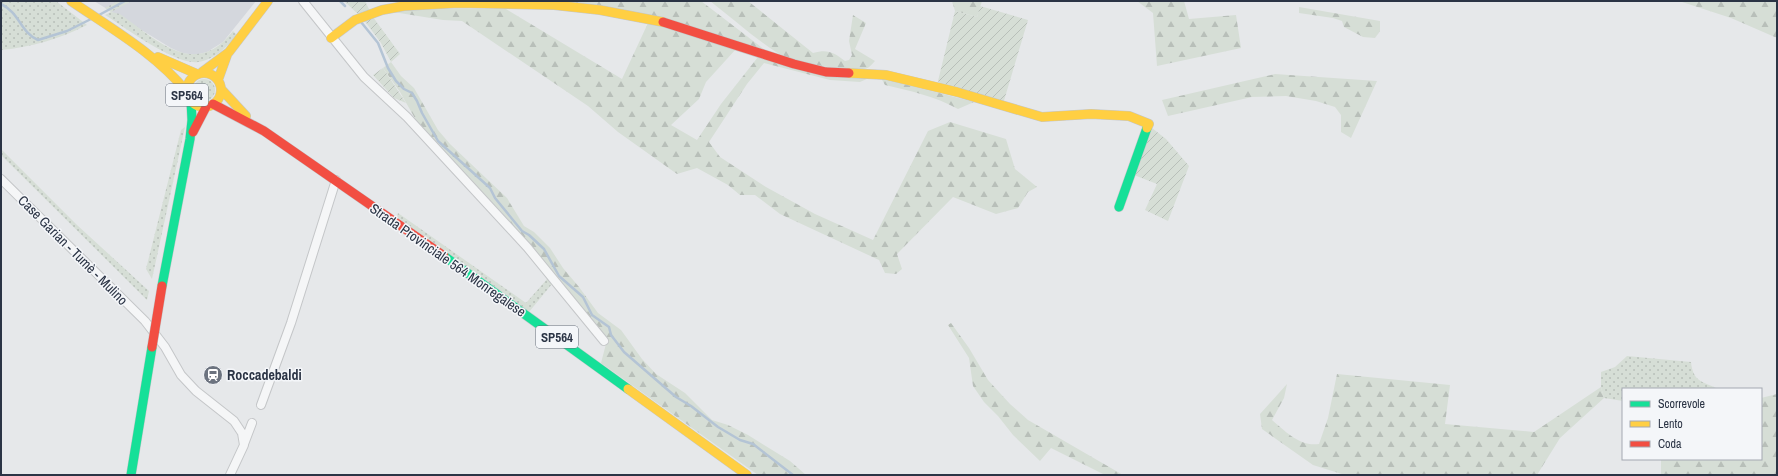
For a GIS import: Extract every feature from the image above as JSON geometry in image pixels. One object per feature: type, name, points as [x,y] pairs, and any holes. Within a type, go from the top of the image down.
[{"type":"street","name":"Strada Provinciale 564 Monregalese","points":[[71,1],[142,49],[178,80],[195,105],[209,106],[264,132]]},
{"type":"street","points":[[220,85],[223,63],[229,52],[268,1]]},
{"type":"street","points":[[303,1],[331,38],[364,77],[412,122],[527,247],[604,341]]},
{"type":"street","points":[[331,38],[355,20],[382,10],[404,6],[458,3],[554,5],[600,10],[669,23],[794,64],[820,70],[854,74],[886,75],[957,92],[1042,117],[1091,114],[1129,116],[1149,124],[1120,207]]},
{"type":"street","name":"Strada Provinciale 564 Monregalese","points":[[142,49],[199,73],[211,74],[236,107],[264,132],[438,251],[747,475]]},
{"type":"street","points":[[199,73],[229,52]]},
{"type":"street","name":"SP564","points":[[187,92],[189,81],[199,73]]},
{"type":"street","name":"SP564","points":[[209,106],[219,98],[220,85]]},
{"type":"street","points":[[131,475],[162,286],[190,139],[192,120],[191,101]]},
{"type":"street","points":[[190,139],[209,106]]},
{"type":"street","name":"Case Garian - Tumè - Mulino","points":[[1,179],[145,321],[165,347],[181,375],[196,391],[234,421],[242,433],[244,445]]},
{"type":"street","points":[[261,405],[291,323],[336,180]]},
{"type":"street","points":[[230,475],[252,424]]},
{"type":"shaded area","points":[[94,1],[256,1],[223,42],[207,52],[195,55],[182,53],[171,48]]},
{"type":"green space","points":[[1,1],[56,1],[87,25],[45,42],[1,50]]},
{"type":"green space","points":[[118,1],[132,1],[111,12],[105,8]]},
{"type":"green space","points":[[344,1],[365,1],[370,11],[359,15]]},
{"type":"green space","points":[[574,1],[701,1],[765,50],[575,3]]},
{"type":"green space","points":[[710,1],[748,1],[813,53],[827,51],[837,55],[845,61],[849,60],[852,55],[849,41],[853,15],[866,23],[855,49],[875,61],[865,69],[854,70],[831,68],[806,63],[784,56],[759,40]]},
{"type":"green space","points":[[952,1],[982,1],[977,17],[955,11]]},
{"type":"green space","points":[[1137,1],[1184,1],[1189,19],[1236,15],[1241,48],[1157,66],[1153,13]]},
{"type":"green space","points":[[1679,1],[1777,1],[1777,38],[1731,18]]},
{"type":"green space","points":[[980,6],[1028,20],[1003,104],[941,85],[938,81],[955,11],[977,17]]},
{"type":"green space","points":[[1299,7],[1380,21],[1380,31],[1375,38],[1363,37],[1344,27],[1342,21],[1333,18],[1299,13]]},
{"type":"green space","points":[[418,8],[506,9],[622,79],[648,23],[671,27],[736,49],[706,82],[699,99],[671,125],[697,140],[721,104],[758,57],[869,78],[860,82],[830,80],[764,63],[747,84],[709,142],[720,157],[766,187],[815,214],[873,240],[928,131],[950,122],[1006,139],[1015,169],[1037,187],[1028,192],[1018,208],[996,214],[953,197],[897,254],[902,269],[896,274],[885,273],[879,260],[780,214],[755,195],[740,195],[728,185],[697,168],[677,174],[618,132],[588,106],[462,21],[443,20],[393,12]]},
{"type":"green space","points":[[111,12],[120,14],[162,44],[176,51],[190,54],[205,53],[219,45],[233,31],[237,35],[225,48],[210,58],[198,62],[188,61],[164,52],[105,15]]},
{"type":"green space","points":[[373,17],[400,54],[391,62],[381,43],[364,20]]},
{"type":"green space","points":[[391,62],[401,76],[414,88],[438,130],[450,144],[507,198],[524,226],[534,232],[550,248],[563,268],[598,313],[621,330],[642,359],[656,374],[685,393],[712,420],[728,425],[748,435],[790,461],[806,475],[758,475],[601,363],[607,340],[421,129],[400,92],[383,68]]},
{"type":"green space","points":[[383,68],[406,103],[394,98],[373,75]]},
{"type":"green space","points":[[1275,74],[1377,81],[1351,138],[1341,132],[1341,115],[1335,107],[1316,101],[1286,96],[1252,97],[1168,116],[1162,100]]},
{"type":"green space","points":[[881,78],[974,102],[958,109],[931,97],[885,85]]},
{"type":"green space","points":[[204,79],[212,82],[215,90],[212,98],[204,101],[196,98],[193,90],[196,82]]},
{"type":"green space","points":[[185,127],[152,279],[146,269],[181,130]]},
{"type":"green space","points":[[1152,128],[1166,139],[1189,166],[1168,221],[1145,210],[1157,184],[1134,175]]},
{"type":"green space","points":[[1,149],[77,225],[149,291],[147,300],[1,155]]},
{"type":"green space","points":[[398,213],[526,303],[548,278],[552,284],[529,312],[397,217]]},
{"type":"green space","points":[[951,323],[969,348],[988,380],[1010,404],[1028,420],[1123,475],[1105,475],[1051,448],[1040,461],[1013,435],[998,416],[984,402],[973,386],[969,358],[948,325]]},
{"type":"green space","points":[[1627,356],[1691,362],[1692,369],[1696,377],[1716,388],[1622,388],[1622,401],[1604,398],[1601,387],[1601,372],[1615,367]]},
{"type":"green space","points":[[1337,374],[1450,385],[1445,424],[1534,432],[1601,387],[1604,398],[1560,438],[1537,475],[1345,475],[1313,465],[1262,429],[1260,414],[1287,384],[1284,398],[1272,420],[1299,441],[1319,444],[1328,418]]},
{"type":"green space","points":[[1777,394],[1777,475],[1661,475],[1661,460],[1762,460],[1762,398]]},
{"type":"waterway","points":[[99,15],[125,1]]},
{"type":"waterway","points":[[340,1],[345,6]]},
{"type":"waterway","points":[[1,4],[12,12],[32,37],[38,40],[67,31],[91,19]]},
{"type":"waterway","points":[[361,22],[378,43],[388,68],[396,81],[404,89],[412,93],[438,141],[490,188],[495,198],[522,231],[529,235],[544,249],[559,276],[583,297],[592,315],[609,327],[611,335],[624,352],[676,397],[691,406],[718,427],[740,440],[753,444],[793,475]]},
{"type":"traffic: fast","points":[[162,286],[190,139],[192,120],[191,101]]},
{"type":"traffic: fast","points":[[1119,207],[1147,128]]},
{"type":"traffic: fast","points":[[444,256],[628,389]]},
{"type":"traffic: fast","points":[[131,475],[152,347]]},
{"type":"traffic: slow","points":[[71,1],[147,53],[175,78],[187,92]]},
{"type":"traffic: slow","points":[[202,72],[229,52],[268,1]]},
{"type":"traffic: slow","points":[[331,38],[355,20],[382,10],[404,6],[458,3],[554,5],[600,10],[663,22]]},
{"type":"traffic: slow","points":[[218,80],[227,55]]},
{"type":"traffic: slow","points":[[158,57],[197,74]]},
{"type":"traffic: slow","points":[[207,73],[216,78],[220,83],[221,90],[220,97],[216,102],[211,106],[201,107],[197,106],[188,97],[187,87],[188,83],[197,74],[207,73]]},
{"type":"traffic: slow","points":[[849,73],[886,75],[957,92],[1042,117],[1091,114],[1129,116],[1149,124],[1147,128]]},
{"type":"traffic: slow","points":[[221,89],[246,116]]},
{"type":"traffic: slow","points":[[628,389],[747,475]]},
{"type":"traffic: jam","points":[[663,22],[794,64],[826,72],[849,73]]},
{"type":"traffic: jam","points":[[213,104],[264,131],[444,256]]},
{"type":"traffic: jam","points":[[193,132],[206,107]]},
{"type":"traffic: jam","points":[[152,347],[162,286]]},
{"type":"place","name":"Roccadebaldi","points":[[213,375]]}]
